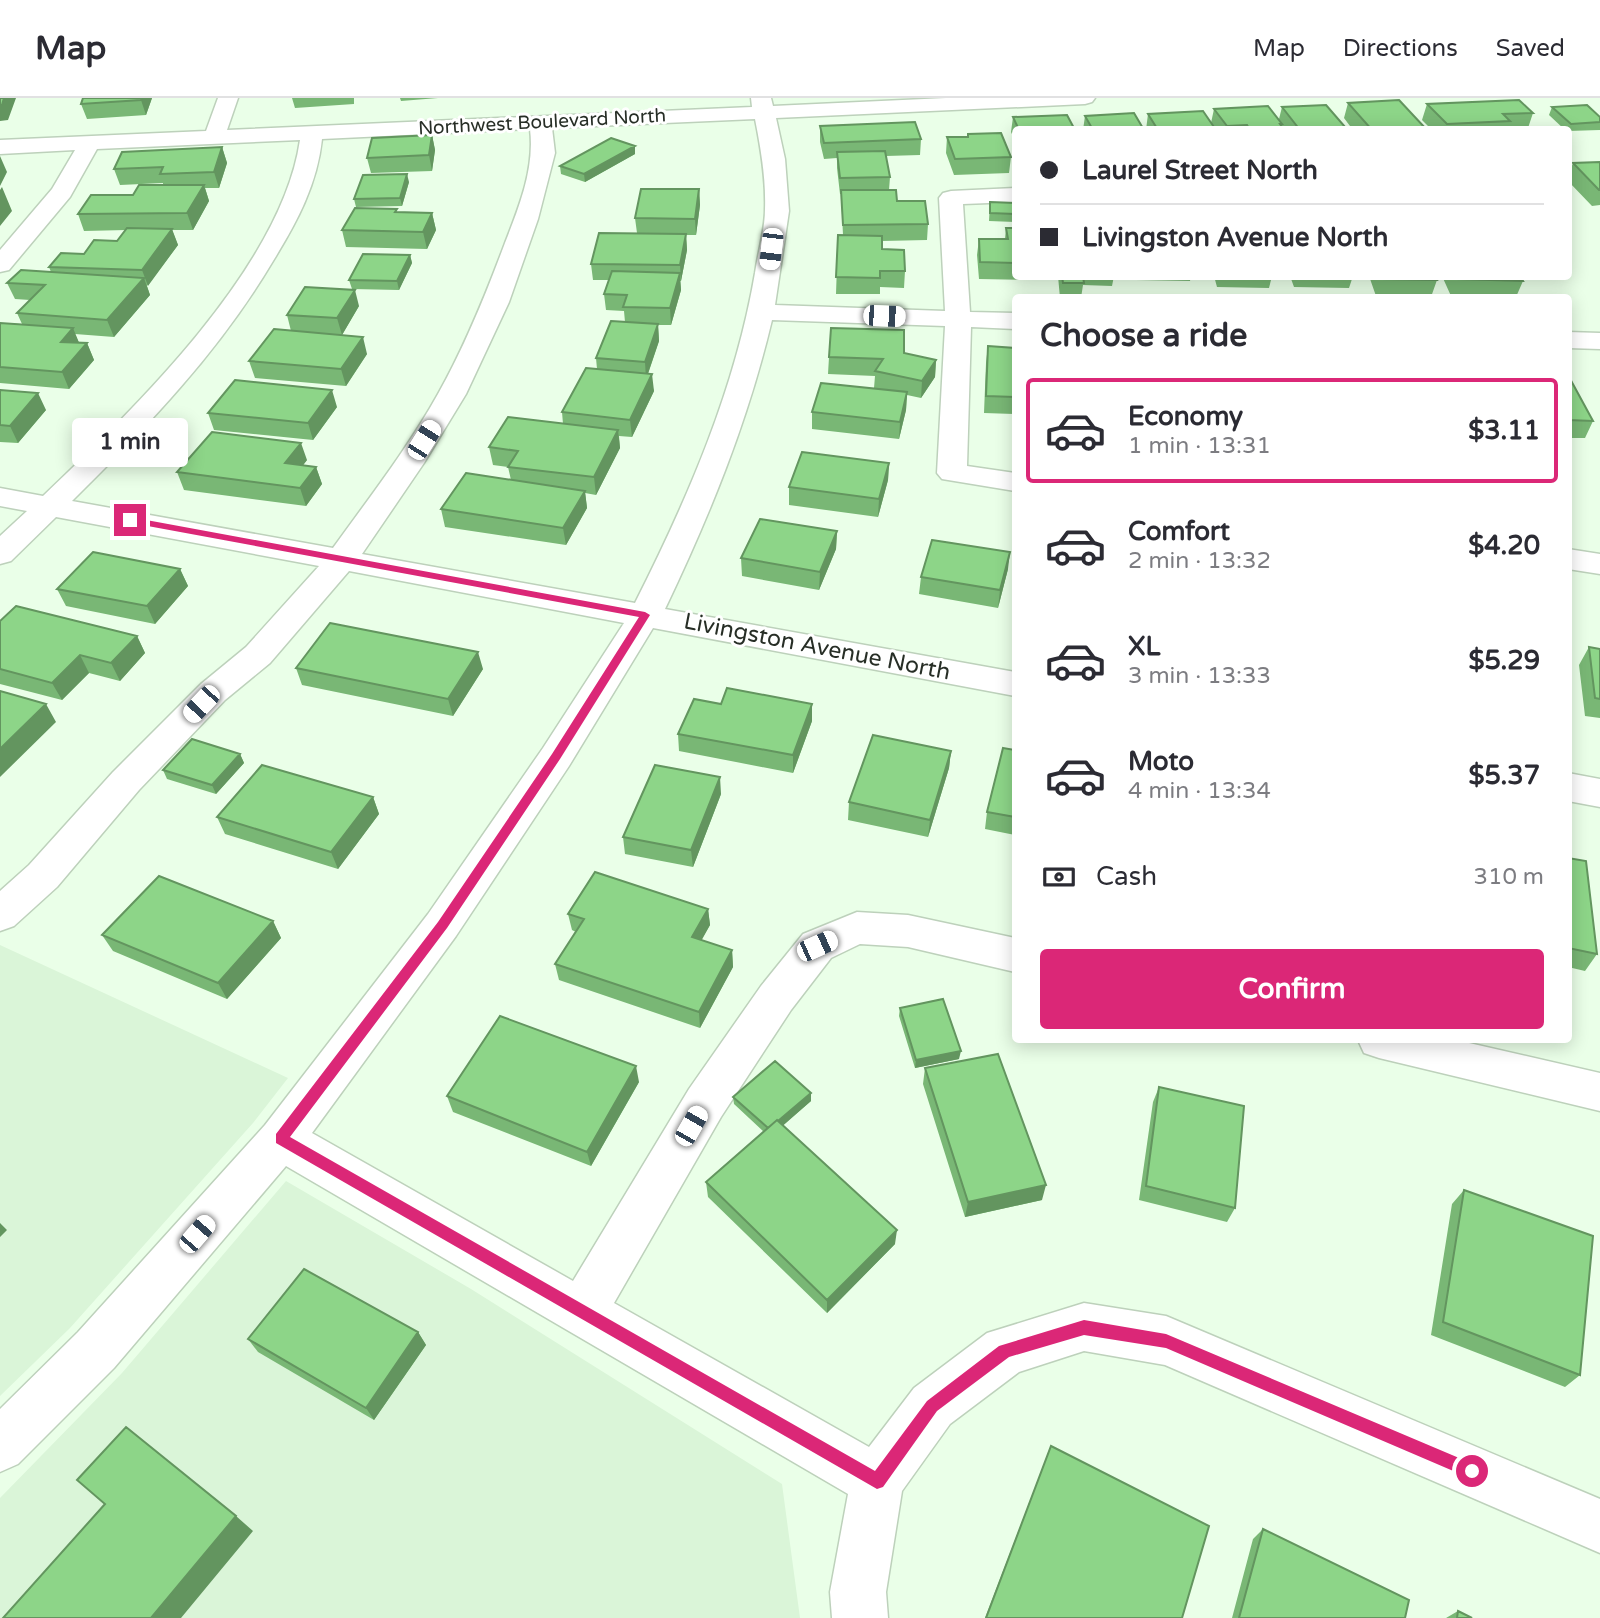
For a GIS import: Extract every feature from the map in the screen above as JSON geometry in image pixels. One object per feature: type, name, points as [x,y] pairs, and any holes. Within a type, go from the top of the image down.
[{"type":"street","points":[[214,138],[228,98]]},
{"type":"street","name":"Northwest Boulevard North","points":[[0,147],[540,122],[763,105],[1085,98]]},
{"type":"street","points":[[0,1446],[96,1350],[281,1139],[442,925],[556,757],[645,615],[682,540],[715,462],[744,380],[761,312],[776,211],[774,159],[763,105]]},
{"type":"street","points":[[0,915],[43,876],[127,781],[213,692],[258,655],[342,559],[409,463],[452,394],[496,302],[526,219],[544,153],[540,122]]},
{"type":"street","points":[[0,554],[130,426],[200,349],[231,308],[257,270],[305,176],[312,134]]},
{"type":"street","points":[[0,265],[62,192],[90,143]]},
{"type":"street","points":[[1012,195],[951,198],[958,319],[952,473],[1012,482]]},
{"type":"street","points":[[761,312],[1012,321]]},
{"type":"street","points":[[1572,340],[1600,341]]},
{"type":"street","name":"Livingston Avenue North","points":[[0,497],[1012,683]]},
{"type":"street","points":[[1572,560],[1600,564]]},
{"type":"street","points":[[1572,788],[1600,793]]},
{"type":"street","points":[[582,1312],[705,1103],[776,998],[817,946],[857,928],[908,931],[1012,954]]},
{"type":"street","points":[[1392,1043],[1600,1092]]},
{"type":"street","points":[[281,1139],[877,1481]]},
{"type":"street","points":[[860,1618],[858,1592],[877,1481],[932,1406],[1005,1351],[1084,1327],[1166,1341],[1600,1526]]},
{"type":"shaded area","points":[[0,945],[288,1078],[253,1123],[70,1328],[0,1396]]},
{"type":"shaded area","points":[[286,1181],[471,1289],[782,1484],[800,1618],[0,1618],[0,1498],[122,1373]]},
{"type":"building","points":[[83,98],[142,98],[81,104]]},
{"type":"building","points":[[1399,100],[1423,126],[1368,126],[1348,103]]},
{"type":"building","points":[[1519,100],[1533,113],[1503,114],[1510,121],[1447,124],[1427,104]]},
{"type":"building","points":[[1326,105],[1344,126],[1297,126],[1282,107]]},
{"type":"building","points":[[1587,105],[1600,117],[1600,122],[1571,124],[1552,107]]},
{"type":"building","points":[[1268,106],[1282,124],[1227,126],[1214,109]]},
{"type":"building","points":[[1203,111],[1213,126],[1156,126],[1148,114]]},
{"type":"building","points":[[1134,113],[1142,126],[1091,126],[1085,116]]},
{"type":"building","points":[[1067,115],[1073,126],[1017,126],[1013,117]]},
{"type":"building","points":[[915,122],[921,139],[824,143],[820,126]]},
{"type":"building","points":[[1001,133],[1011,157],[955,159],[947,137],[968,137],[968,134]]},
{"type":"building","points":[[432,135],[429,155],[367,158],[372,138]]},
{"type":"building","points":[[611,138],[635,146],[584,174],[560,166]]},
{"type":"building","points":[[222,147],[214,172],[160,174],[163,167],[114,169],[122,152]]},
{"type":"building","points":[[885,151],[890,177],[840,178],[837,152]]},
{"type":"building","points":[[1600,162],[1600,190],[1599,190],[1573,163]]},
{"type":"building","points":[[407,174],[400,198],[354,199],[363,175]]},
{"type":"building","points":[[139,185],[204,185],[187,213],[78,214],[91,195],[133,195]]},
{"type":"building","points":[[641,189],[699,189],[695,219],[635,218]]},
{"type":"building","points":[[841,190],[896,190],[897,201],[925,201],[928,224],[843,225]]},
{"type":"building","points":[[990,202],[1012,203],[1012,214],[990,213]]},
{"type":"building","points":[[355,208],[432,213],[423,232],[342,230]]},
{"type":"building","points":[[127,228],[172,229],[142,270],[49,267],[61,253],[84,254],[94,240],[117,241]]},
{"type":"building","points":[[1006,228],[1012,228],[1012,263],[980,262],[979,239],[1008,239]]},
{"type":"building","points":[[599,233],[686,234],[680,265],[591,264]]},
{"type":"building","points":[[838,235],[882,236],[882,249],[904,250],[905,271],[880,271],[880,278],[836,277]]},
{"type":"building","points":[[363,254],[410,255],[397,281],[349,280]]},
{"type":"building","points":[[21,270],[144,278],[107,320],[17,313],[45,285],[7,283]]},
{"type":"building","points":[[612,271],[680,273],[670,308],[623,307],[627,295],[604,294]]},
{"type":"building","points":[[1063,280],[1084,280],[1084,283],[1063,283]]},
{"type":"building","points":[[305,287],[355,290],[337,318],[287,315]]},
{"type":"building","points":[[611,321],[658,324],[645,362],[596,358]]},
{"type":"building","points":[[0,323],[73,328],[61,342],[87,343],[62,372],[0,367]]},
{"type":"building","points":[[831,328],[904,330],[904,353],[936,360],[922,381],[875,371],[883,359],[829,357]]},
{"type":"building","points":[[274,329],[363,337],[341,369],[249,361]]},
{"type":"building","points":[[988,346],[1012,348],[1012,397],[986,396]]},
{"type":"building","points":[[586,368],[652,374],[630,420],[562,412]]},
{"type":"building","points":[[235,380],[332,390],[308,423],[208,413]]},
{"type":"building","points":[[1572,382],[1593,421],[1572,420]]},
{"type":"building","points":[[821,383],[907,392],[900,422],[812,412]]},
{"type":"building","points":[[0,390],[38,393],[10,426],[0,425]]},
{"type":"building","points":[[508,417],[618,430],[594,477],[508,467],[518,451],[489,447]]},
{"type":"building","points":[[212,432],[301,443],[285,463],[316,467],[300,488],[177,472]]},
{"type":"building","points":[[802,452],[889,463],[879,499],[789,487]]},
{"type":"building","points":[[466,473],[585,491],[563,528],[441,509]]},
{"type":"building","points":[[760,519],[837,531],[820,572],[741,558]]},
{"type":"building","points":[[932,540],[1010,552],[1000,590],[921,577]]},
{"type":"building","points":[[93,552],[180,569],[147,606],[57,589]]},
{"type":"building","points":[[16,606],[137,636],[111,663],[80,655],[52,683],[0,669],[0,621]]},
{"type":"building","points":[[330,623],[478,652],[448,699],[296,668]]},
{"type":"building","points":[[1589,647],[1600,649],[1600,699],[1595,698]]},
{"type":"building","points":[[727,688],[812,704],[793,755],[678,734],[694,699],[721,704]]},
{"type":"building","points":[[0,691],[46,704],[0,749]]},
{"type":"building","points":[[873,735],[951,751],[930,820],[849,802]]},
{"type":"building","points":[[192,739],[240,754],[212,785],[163,770]]},
{"type":"building","points":[[1003,748],[1012,750],[1012,816],[987,812]]},
{"type":"building","points":[[262,765],[373,797],[331,852],[217,817]]},
{"type":"building","points":[[655,765],[720,777],[691,850],[623,837]]},
{"type":"building","points":[[1572,859],[1586,861],[1597,954],[1572,949]]},
{"type":"building","points":[[595,872],[708,909],[692,937],[732,950],[699,1012],[555,964],[584,919],[568,914]]},
{"type":"building","points":[[159,876],[273,921],[218,983],[102,935]]},
{"type":"building","points":[[943,999],[961,1051],[916,1060],[900,1008]]},
{"type":"building","points":[[500,1016],[636,1066],[587,1152],[447,1096]]},
{"type":"building","points":[[998,1054],[1046,1185],[968,1202],[925,1068]]},
{"type":"building","points":[[775,1061],[811,1093],[768,1128],[733,1097]]},
{"type":"building","points":[[1159,1087],[1244,1106],[1235,1208],[1146,1186]]},
{"type":"building","points":[[777,1120],[897,1230],[827,1300],[706,1182]]},
{"type":"building","points":[[1464,1190],[1593,1236],[1580,1375],[1443,1322]]},
{"type":"building","points":[[304,1269],[418,1332],[366,1408],[248,1339]]},
{"type":"building","points":[[126,1427],[236,1516],[151,1618],[3,1618],[105,1504],[77,1480]]},
{"type":"building","points":[[1051,1446],[1209,1526],[1182,1618],[986,1618]]},
{"type":"building","points":[[1263,1529],[1409,1600],[1405,1618],[1239,1618]]},
{"type":"building","points":[[1458,1611],[1472,1618],[1457,1618]]},
{"type":"route","points":[[130,520],[645,615],[556,757],[442,925],[281,1139],[877,1481],[932,1406],[1005,1351],[1084,1327],[1166,1341],[1472,1471]]}]
